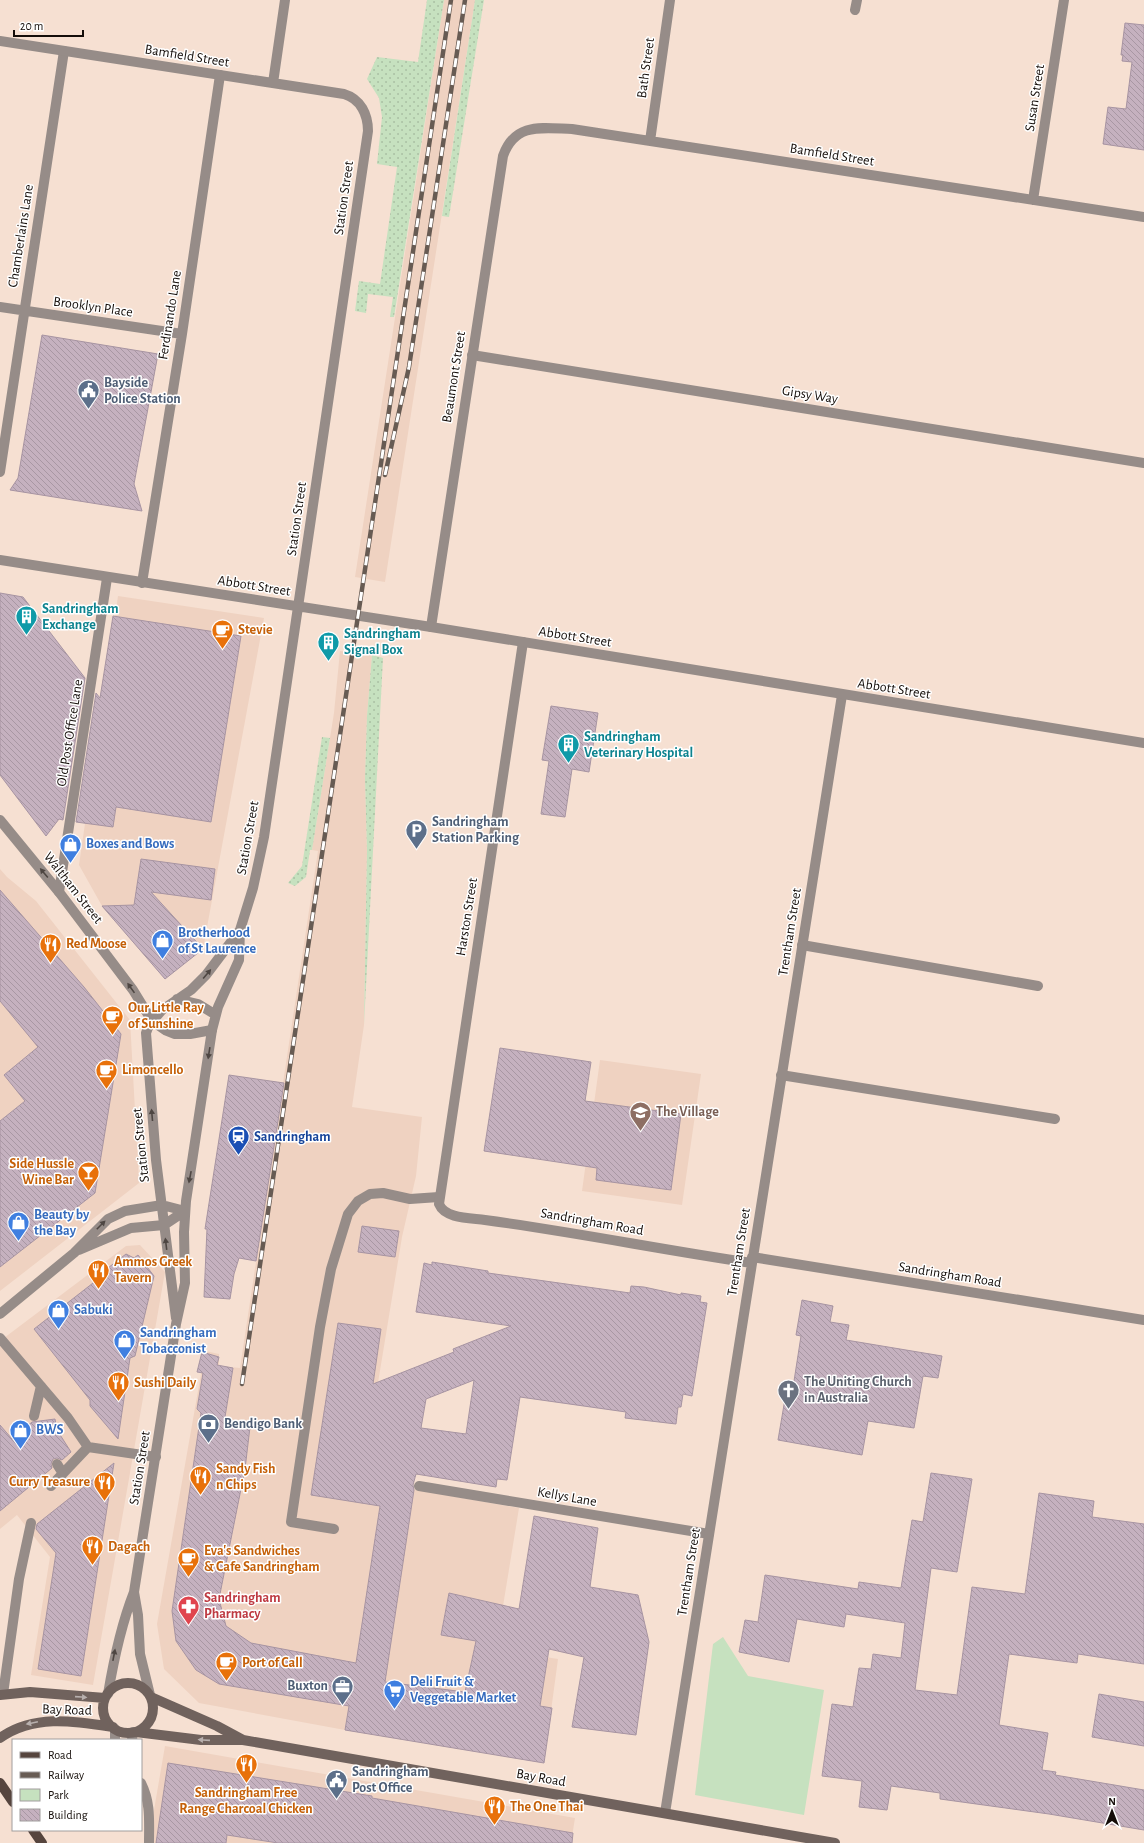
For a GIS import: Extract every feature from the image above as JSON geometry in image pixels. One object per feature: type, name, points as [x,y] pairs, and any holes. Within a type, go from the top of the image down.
[{"type":"main road","points":[[129,1683],[139,1685],[150,1696],[153,1706],[150,1720],[134,1735],[121,1732],[114,1728],[107,1720],[103,1712],[106,1696],[115,1687],[129,1683]]},
{"type":"main road","name":"Bay Road","points":[[1,1695],[30,1692],[106,1696]]},
{"type":"main road","name":"Bay Road","points":[[150,1696],[217,1726],[243,1740]]},
{"type":"main road","name":"Bay Road","points":[[0,1738],[19,1727],[51,1721],[75,1722],[114,1728]]},
{"type":"main road","name":"Bay Road","points":[[134,1735],[201,1740],[243,1740],[835,1843]]},
{"type":"main road","points":[[0,1783],[12,1801]]},
{"type":"main road","points":[[34,1831],[42,1843]]},
{"type":"street","points":[[273,82],[285,0]]},
{"type":"street","name":"Bath Street","points":[[650,141],[670,0]]},
{"type":"street","name":"Susan Street","points":[[1033,200],[1064,0]]},
{"type":"street","name":"Bamfield Street","points":[[0,41],[273,82],[350,96],[355,99],[363,110]]},
{"type":"street","name":"Chamberlains Lane","points":[[0,472],[64,51]]},
{"type":"street","name":"Ferdinando Lane","points":[[142,583],[182,334],[220,75]]},
{"type":"street","name":"Station Street","points":[[106,1696],[117,1643],[134,1592],[176,1324],[185,1283],[185,1212],[212,1030],[216,1015],[239,960],[240,930],[253,888],[264,837],[368,131],[363,110]]},
{"type":"street","name":"Bamfield Street","points":[[516,135],[530,130],[554,128],[650,141],[1144,217]]},
{"type":"street","name":"Beaumont Street","points":[[431,627],[503,156],[510,141],[516,135]]},
{"type":"street","name":"Brooklyn Place","points":[[0,307],[182,334]]},
{"type":"street","name":"Gipsy Way","points":[[472,355],[1144,463]]},
{"type":"street","name":"Abbott Street","points":[[0,560],[107,578],[431,627],[1144,743]]},
{"type":"street","name":"Old Post Office Lane","points":[[59,892],[107,578]]},
{"type":"street","name":"Harston Street","points":[[439,1197],[523,642]]},
{"type":"street","name":"Trentham Street","points":[[665,1813],[842,695]]},
{"type":"street","name":"Waltham Street","points":[[0,820],[59,892],[133,990],[152,1021],[165,1030],[175,1034],[190,1034],[212,1030]]},
{"type":"street","name":"Station Street","points":[[176,1324],[164,1225],[146,1043],[147,1028],[162,1010],[177,998],[191,990],[206,976],[240,930]]},
{"type":"street","points":[[802,945],[1038,986]]},
{"type":"street","points":[[177,998],[198,1004],[216,1015]]},
{"type":"street","points":[[781,1075],[1055,1119]]},
{"type":"street","points":[[334,1529],[291,1522],[320,1327],[331,1269],[348,1214],[358,1201],[370,1194],[383,1193],[410,1199],[439,1197]]},
{"type":"street","name":"Sandringham Road","points":[[439,1197],[441,1208],[445,1212],[460,1217],[1144,1320]]},
{"type":"street","points":[[0,1314],[74,1253],[110,1217],[134,1209],[162,1205],[185,1212]]},
{"type":"street","points":[[74,1253],[131,1228],[164,1225],[185,1212]]},
{"type":"street","points":[[0,1338],[68,1418],[88,1447]]},
{"type":"street","points":[[34,1416],[41,1386]]},
{"type":"street","points":[[51,1486],[60,1468],[88,1447],[156,1457]]},
{"type":"street","name":"Kellys Lane","points":[[419,1486],[709,1534]]},
{"type":"street","points":[[1,1695],[19,1579],[31,1523]]},
{"type":"street","name":"Station Street","points":[[134,1592],[138,1615],[140,1654],[150,1696]]},
{"type":"street","points":[[114,1728],[115,1739]]},
{"type":"street","points":[[142,1785],[147,1795],[149,1806],[149,1843]]},
{"type":"shaded area","points":[[444,0],[475,0],[385,582],[355,577]]},
{"type":"shaded area","points":[[118,596],[264,618],[203,949],[165,979],[102,906],[79,865]]},
{"type":"shaded area","points":[[340,651],[372,655],[367,716],[365,779],[367,850],[364,1025],[352,1107],[422,1117],[416,1176],[402,1237],[362,1480],[519,1508],[496,1649],[558,1659],[544,1763],[345,1730],[199,1703],[164,1669],[157,1624],[205,1351],[219,1354],[219,1366],[240,1368],[318,851],[312,850],[334,713]]},
{"type":"shaded area","points":[[0,869],[7,877],[36,901],[130,1020],[139,1183],[0,1291]]},
{"type":"shaded area","name":"The Village","points":[[600,1060],[701,1074],[682,1205],[582,1191]]},
{"type":"shaded area","points":[[140,1245],[165,1272],[93,1685],[31,1675],[50,1557],[17,1515],[0,1529],[0,1341],[126,1246]]},
{"type":"shaded area","points":[[165,1746],[575,1818],[571,1843],[152,1843],[154,1810]]},
{"type":"green space","points":[[427,0],[444,0],[394,317],[390,317],[393,297],[368,294],[366,313],[355,311],[359,281],[380,284],[397,167],[377,164],[382,117],[379,98],[367,79],[377,57],[418,62]]},
{"type":"green space","points":[[475,0],[484,0],[449,217],[442,216]]},
{"type":"green space","points":[[372,655],[383,658],[364,1025],[367,850],[365,779],[367,716]]},
{"type":"green space","points":[[322,737],[330,738],[312,850],[310,850],[306,877],[295,886],[288,883],[302,866]]},
{"type":"green space","points":[[723,1637],[748,1676],[824,1690],[804,1815],[695,1795],[713,1644]]},
{"type":"building","points":[[1125,23],[1144,25],[1144,150],[1103,144],[1108,107],[1126,109],[1132,62],[1122,61],[1123,55],[1121,55]]},
{"type":"building","name":"Bayside Police Station","points":[[42,335],[158,354],[134,484],[142,511],[10,490],[18,478]]},
{"type":"building","points":[[0,593],[23,597],[85,678],[63,820],[59,819],[46,836],[0,775]]},
{"type":"building","points":[[113,616],[241,636],[211,822],[116,807],[113,827],[76,822],[96,693],[100,698]]},
{"type":"building","name":"Sandringham Veterinary Hospital","points":[[551,706],[598,713],[589,772],[572,769],[565,817],[541,814],[549,761],[542,760]]},
{"type":"building","points":[[141,859],[215,869],[211,900],[151,892],[203,949],[165,979],[102,906],[134,905]]},
{"type":"building","points":[[0,890],[84,987],[121,1034],[95,1193],[0,1267],[0,1121],[25,1101],[4,1075],[38,1047],[0,1001]]},
{"type":"building","points":[[500,1048],[591,1062],[585,1101],[681,1114],[671,1190],[596,1180],[597,1168],[484,1151]]},
{"type":"building","points":[[229,1075],[284,1083],[256,1261],[239,1258],[234,1274],[230,1299],[204,1297],[207,1229],[205,1229]]},
{"type":"building","points":[[362,1226],[399,1231],[395,1257],[358,1252]]},
{"type":"building","points":[[126,1254],[134,1258],[138,1255],[154,1276],[135,1356],[130,1358],[118,1439],[90,1406],[90,1400],[34,1329],[102,1276],[104,1271]]},
{"type":"building","points":[[432,1262],[488,1271],[488,1273],[630,1293],[631,1286],[644,1287],[681,1295],[681,1293],[701,1296],[700,1302],[707,1303],[692,1396],[683,1394],[681,1407],[678,1407],[676,1424],[625,1418],[626,1412],[520,1397],[507,1480],[497,1479],[496,1487],[416,1474],[413,1485],[414,1490],[385,1682],[465,1692],[476,1641],[441,1635],[449,1593],[519,1609],[534,1516],[598,1528],[590,1587],[638,1595],[649,1642],[636,1735],[572,1727],[584,1657],[549,1649],[540,1706],[552,1708],[544,1763],[345,1730],[349,1706],[219,1684],[196,1670],[176,1641],[172,1611],[201,1413],[197,1409],[203,1373],[197,1372],[202,1352],[219,1357],[217,1365],[233,1368],[224,1423],[250,1427],[245,1469],[219,1599],[226,1626],[251,1643],[356,1663],[380,1506],[311,1495],[338,1323],[381,1329],[373,1384],[454,1352],[453,1349],[511,1326],[416,1312],[424,1263],[432,1265]],"holes":[[[474,1380],[466,1434],[421,1428],[426,1399]]]},
{"type":"building","points":[[802,1300],[833,1306],[830,1322],[849,1325],[846,1340],[942,1356],[938,1378],[923,1376],[914,1428],[868,1421],[862,1455],[778,1440],[786,1393],[792,1394],[801,1336],[796,1335]]},
{"type":"building","points":[[55,1419],[57,1430],[71,1452],[62,1460],[57,1458],[53,1459],[51,1464],[52,1468],[0,1511],[0,1425],[12,1439],[32,1422]]},
{"type":"building","points":[[114,1463],[81,1676],[38,1669],[56,1553],[36,1529],[37,1524]]},
{"type":"building","points":[[931,1473],[972,1479],[957,1572],[931,1568],[915,1690],[957,1695],[972,1587],[1025,1594],[1039,1493],[1094,1501],[1092,1517],[1144,1524],[1144,1664],[1078,1654],[1077,1663],[1009,1654],[999,1725],[1048,1733],[1042,1770],[1056,1772],[1055,1775],[1144,1790],[1144,1830],[1049,1814],[940,1799],[940,1793],[891,1786],[887,1810],[859,1807],[862,1781],[822,1776],[832,1704],[853,1707],[859,1668],[871,1669],[873,1654],[901,1658],[905,1623],[846,1614],[844,1627],[797,1619],[789,1662],[739,1652],[745,1620],[758,1622],[765,1575],[858,1589],[859,1582],[901,1588],[912,1520],[923,1522]]},
{"type":"building","points":[[1099,1694],[1144,1702],[1144,1746],[1092,1737]]},
{"type":"building","points":[[168,1763],[372,1796],[372,1798],[573,1833],[572,1843],[278,1843],[227,1835],[226,1843],[156,1843]]},
{"type":"railway","points":[[242,1384],[451,0]]},
{"type":"railway","points":[[385,475],[409,367],[465,0]]},
{"type":"place","name":"Bayside Police Station","points":[[88,410]]},
{"type":"place","name":"Sandringham Exchange","points":[[27,636]]},
{"type":"place","name":"Stevie","points":[[222,650]]},
{"type":"place","name":"Sandringham Signal Box","points":[[329,662]]},
{"type":"place","name":"Sandringham Veterinary Hospital","points":[[569,764]]},
{"type":"place","name":"Sandringham Station Parking","points":[[417,850]]},
{"type":"place","name":"Boxes and Bows","points":[[71,864]]},
{"type":"place","name":"Brotherhood of St Laurence","points":[[162,960]]},
{"type":"place","name":"Red Moose","points":[[51,964]]},
{"type":"place","name":"Our Little Ray of Sunshine","points":[[113,1036]]},
{"type":"place","name":"Limoncello","points":[[106,1090]]},
{"type":"place","name":"The Village","points":[[641,1132]]},
{"type":"place","name":"Sandringham","points":[[239,1156]]},
{"type":"place","name":"Side Hussle Wine Bar","points":[[89,1192]]},
{"type":"place","name":"Beauty by the Bay","points":[[18,1242]]},
{"type":"place","name":"Ammos Greek Tavern","points":[[99,1290]]},
{"type":"place","name":"Sabuki","points":[[58,1330]]},
{"type":"place","name":"Sandringham Tobacconist","points":[[124,1360]]},
{"type":"place","name":"Sushi Daily","points":[[118,1402]]},
{"type":"place","name":"The Uniting Church in Australia","points":[[789,1410]]},
{"type":"place","name":"Bendigo Bank","points":[[209,1444]]},
{"type":"place","name":"BWS","points":[[21,1450]]},
{"type":"place","name":"Sandy Fish n Chips","points":[[201,1496]]},
{"type":"place","name":"Curry Treasure","points":[[105,1502]]},
{"type":"place","name":"Dagach","points":[[92,1566]]},
{"type":"place","name":"Eva's Sandwiches & Cafe Sandringham","points":[[188,1578]]},
{"type":"place","name":"Sandringham Pharmacy","points":[[188,1626]]},
{"type":"place","name":"Port of Call","points":[[227,1682]]},
{"type":"place","name":"Buxton","points":[[343,1706]]},
{"type":"place","name":"Deli Fruit & Veggetable Market","points":[[395,1710]]},
{"type":"place","name":"Sandringham Free Range Charcoal Chicken","points":[[246,1784]]},
{"type":"place","name":"Sandringham Post Office","points":[[337,1800]]},
{"type":"place","name":"The One Thai","points":[[495,1826]]}]
